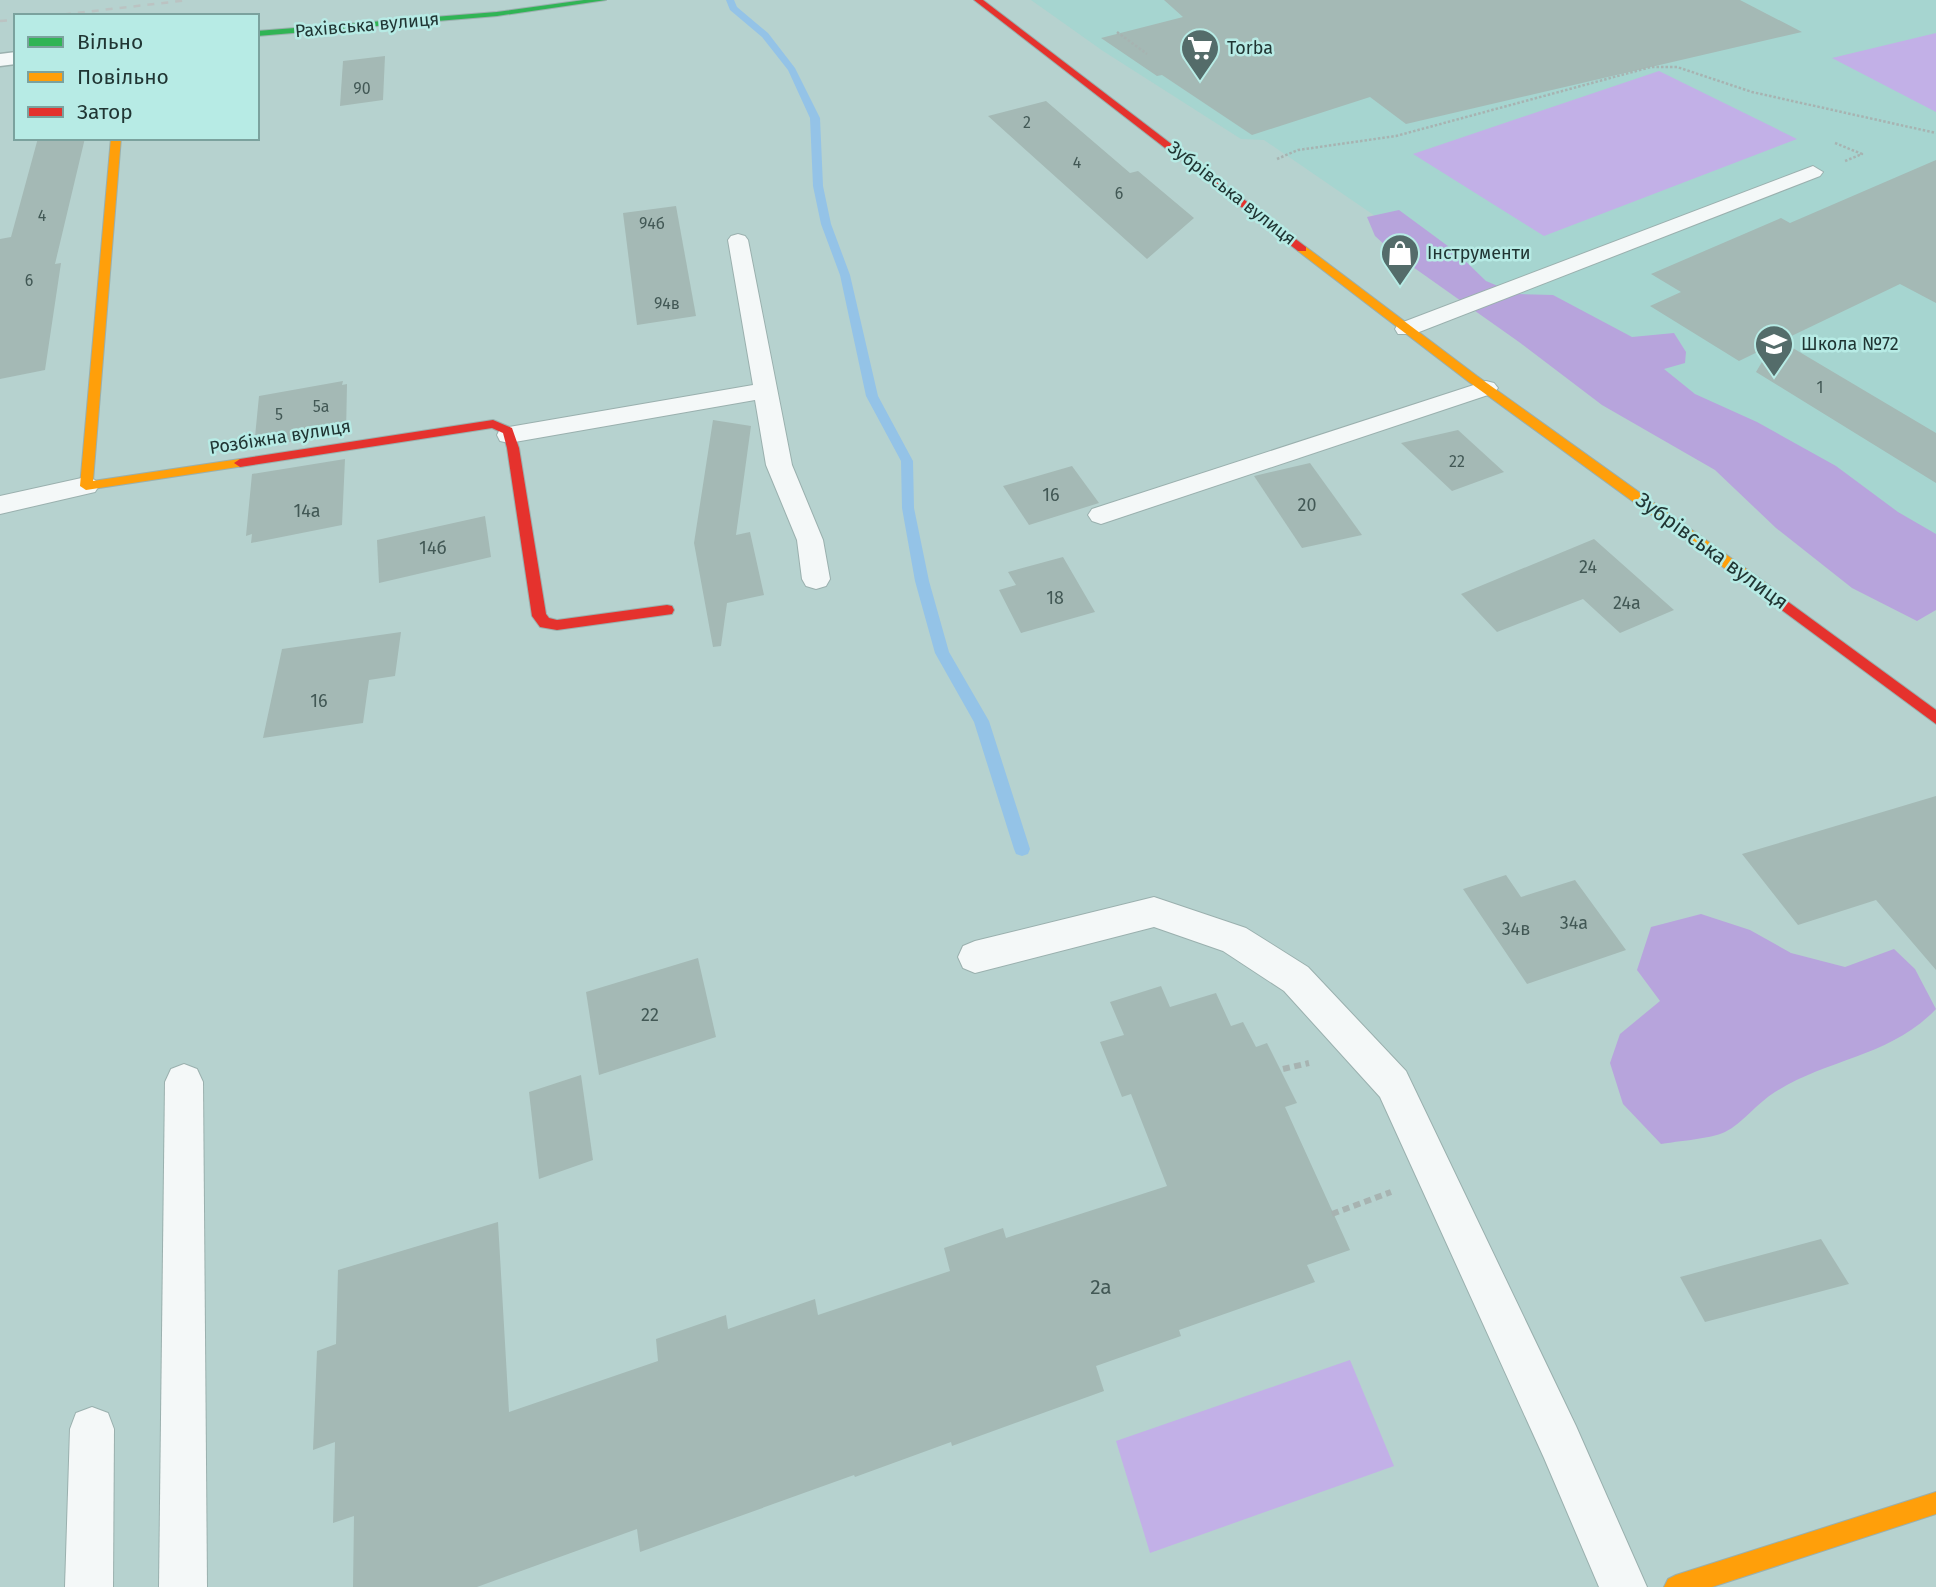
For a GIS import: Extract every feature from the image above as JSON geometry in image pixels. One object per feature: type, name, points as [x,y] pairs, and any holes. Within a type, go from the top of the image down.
[{"type":"street","name":"Рахівська вулиця","points":[[259,34],[497,14],[602,0]]},
{"type":"street","name":"Зубрівська вулиця","points":[[978,0],[1077,71],[1406,329],[1850,651],[1936,718]]},
{"type":"street","points":[[86,486],[116,140]]},
{"type":"street","name":"Розбіжна вулиця","points":[[86,486],[475,426],[493,424],[508,431],[509,435]]},
{"type":"street","points":[[509,435],[539,616],[545,623],[557,625],[667,610]]},
{"type":"street","points":[[1676,1587],[1936,1503]]},
{"type":"lane","points":[[1406,329],[1813,172]]},
{"type":"lane","points":[[738,240],[779,466],[810,540],[816,579]]},
{"type":"lane","points":[[1101,515],[1486,388]]},
{"type":"lane","points":[[509,435],[764,391]]},
{"type":"lane","points":[[0,505],[86,486]]},
{"type":"lane","points":[[975,957],[1154,912],[1234,939],[1296,979],[1393,1084],[1560,1442],[1623,1587]]},
{"type":"lane","points":[[183,1587],[184,1082]]},
{"type":"lane","points":[[89,1587],[92,1429]]},
{"type":"path","points":[[1117,32],[1147,54]]},
{"type":"path","points":[[1277,159],[1298,150],[1396,136],[1651,66],[1677,67],[1752,92],[1936,134]]},
{"type":"path","points":[[1332,1214],[1399,1189]]},
{"type":"shaded area","name":"Школа №72","points":[[1031,0],[1936,0],[1936,600],[1264,140],[1241,139],[1103,51]]},
{"type":"shaded area","points":[[1936,33],[1936,112],[1832,58]]},
{"type":"shaded area","points":[[1659,71],[1797,139],[1544,236],[1413,154]]},
{"type":"shaded area","points":[[1399,210],[1456,252],[1486,281],[1517,294],[1553,295],[1632,337],[1674,333],[1686,352],[1685,363],[1664,369],[1695,394],[1757,422],[1836,466],[1898,512],[1936,534],[1936,610],[1917,621],[1852,588],[1776,528],[1715,470],[1602,405],[1396,255],[1375,236],[1367,217]]},
{"type":"shaded area","points":[[1701,914],[1750,930],[1791,953],[1845,967],[1894,949],[1915,969],[1936,1009],[1899,1037],[1816,1071],[1775,1092],[1725,1132],[1661,1144],[1623,1104],[1610,1063],[1620,1034],[1660,1001],[1637,970],[1651,927]]},
{"type":"shaded area","points":[[1350,1360],[1394,1466],[1150,1553],[1116,1441]]},
{"type":"building","points":[[1164,0],[1740,0],[1802,32],[1406,124],[1370,97],[1252,135],[1101,38],[1183,17]]},
{"type":"building","points":[[385,56],[383,100],[340,106],[343,61]]},
{"type":"building","points":[[1046,101],[1130,173],[1138,171],[1194,218],[1147,259],[988,116]]},
{"type":"building","points":[[37,140],[85,140],[55,264],[61,263],[45,370],[0,379],[0,239],[11,237]]},
{"type":"building","points":[[1936,160],[1936,303],[1900,284],[1781,341],[1936,433],[1936,483],[1756,372],[1772,345],[1739,361],[1650,306],[1681,292],[1651,274],[1781,218],[1790,223]]},
{"type":"building","points":[[676,206],[696,316],[637,325],[623,213]]},
{"type":"building","points":[[343,381],[342,385],[347,384],[346,434],[254,447],[259,396]]},
{"type":"building","points":[[713,420],[751,426],[736,535],[750,532],[764,595],[727,603],[721,646],[713,647],[694,543]]},
{"type":"building","points":[[1458,430],[1504,472],[1452,491],[1401,443]]},
{"type":"building","points":[[345,459],[342,525],[251,543],[252,534],[246,536],[252,474]]},
{"type":"building","points":[[1310,463],[1362,535],[1302,548],[1254,476]]},
{"type":"building","points":[[1072,466],[1099,503],[1029,525],[1003,486]]},
{"type":"building","points":[[485,516],[491,557],[379,583],[377,540]]},
{"type":"building","points":[[1594,539],[1674,610],[1620,633],[1583,599],[1497,632],[1461,594]]},
{"type":"building","points":[[1063,557],[1095,612],[1021,633],[999,590],[1016,585],[1008,572]]},
{"type":"building","points":[[401,632],[395,676],[369,680],[363,723],[263,738],[282,649]]},
{"type":"building","points":[[1936,796],[1936,970],[1876,900],[1798,925],[1742,854]]},
{"type":"building","points":[[1506,875],[1521,897],[1575,880],[1626,950],[1527,984],[1463,889]]},
{"type":"building","points":[[698,958],[716,1037],[599,1075],[586,992]]},
{"type":"building","points":[[1161,986],[1170,1007],[1216,993],[1231,1026],[1243,1022],[1256,1047],[1267,1043],[1297,1103],[1285,1107],[1350,1250],[1307,1265],[1315,1282],[1179,1330],[1181,1336],[1096,1366],[1104,1391],[952,1446],[951,1442],[855,1477],[854,1475],[640,1552],[637,1529],[477,1587],[353,1587],[354,1516],[333,1523],[335,1442],[313,1450],[317,1351],[336,1344],[338,1270],[498,1222],[509,1412],[658,1361],[656,1339],[726,1315],[728,1329],[815,1299],[818,1315],[950,1271],[944,1248],[1003,1228],[1006,1238],[1167,1186],[1131,1094],[1122,1097],[1100,1042],[1124,1035],[1110,1002]]},
{"type":"building","points":[[581,1075],[593,1160],[539,1179],[529,1092]]},
{"type":"building","points":[[1821,1239],[1849,1284],[1705,1322],[1680,1277]]},
{"type":"waterway","points":[[730,0],[733,8],[765,35],[792,70],[815,118],[818,186],[826,224],[845,275],[872,396],[907,461],[908,508],[922,581],[942,653],[981,721],[1022,849]]},
{"type":"railway","points":[[67,14],[189,0]]},
{"type":"railway","points":[[0,21],[14,20]]},
{"type":"traffic: fast","points":[[259,34],[497,14],[602,0]]},
{"type":"traffic: slow","points":[[116,140],[86,486],[240,463]]},
{"type":"traffic: slow","points":[[1302,249],[1473,379],[1765,590]]},
{"type":"traffic: slow","points":[[1676,1587],[1936,1503]]},
{"type":"traffic: jam","points":[[978,0],[1302,249]]},
{"type":"traffic: jam","points":[[240,463],[493,424],[508,431],[513,448],[539,616],[545,623],[557,625],[667,610]]},
{"type":"traffic: jam","points":[[1765,590],[1936,718]]},
{"type":"place","name":"Torba","points":[[1200,82]]},
{"type":"place","name":"Інструменти","points":[[1400,287]]},
{"type":"place","name":"Школа №72","points":[[1774,378]]}]
